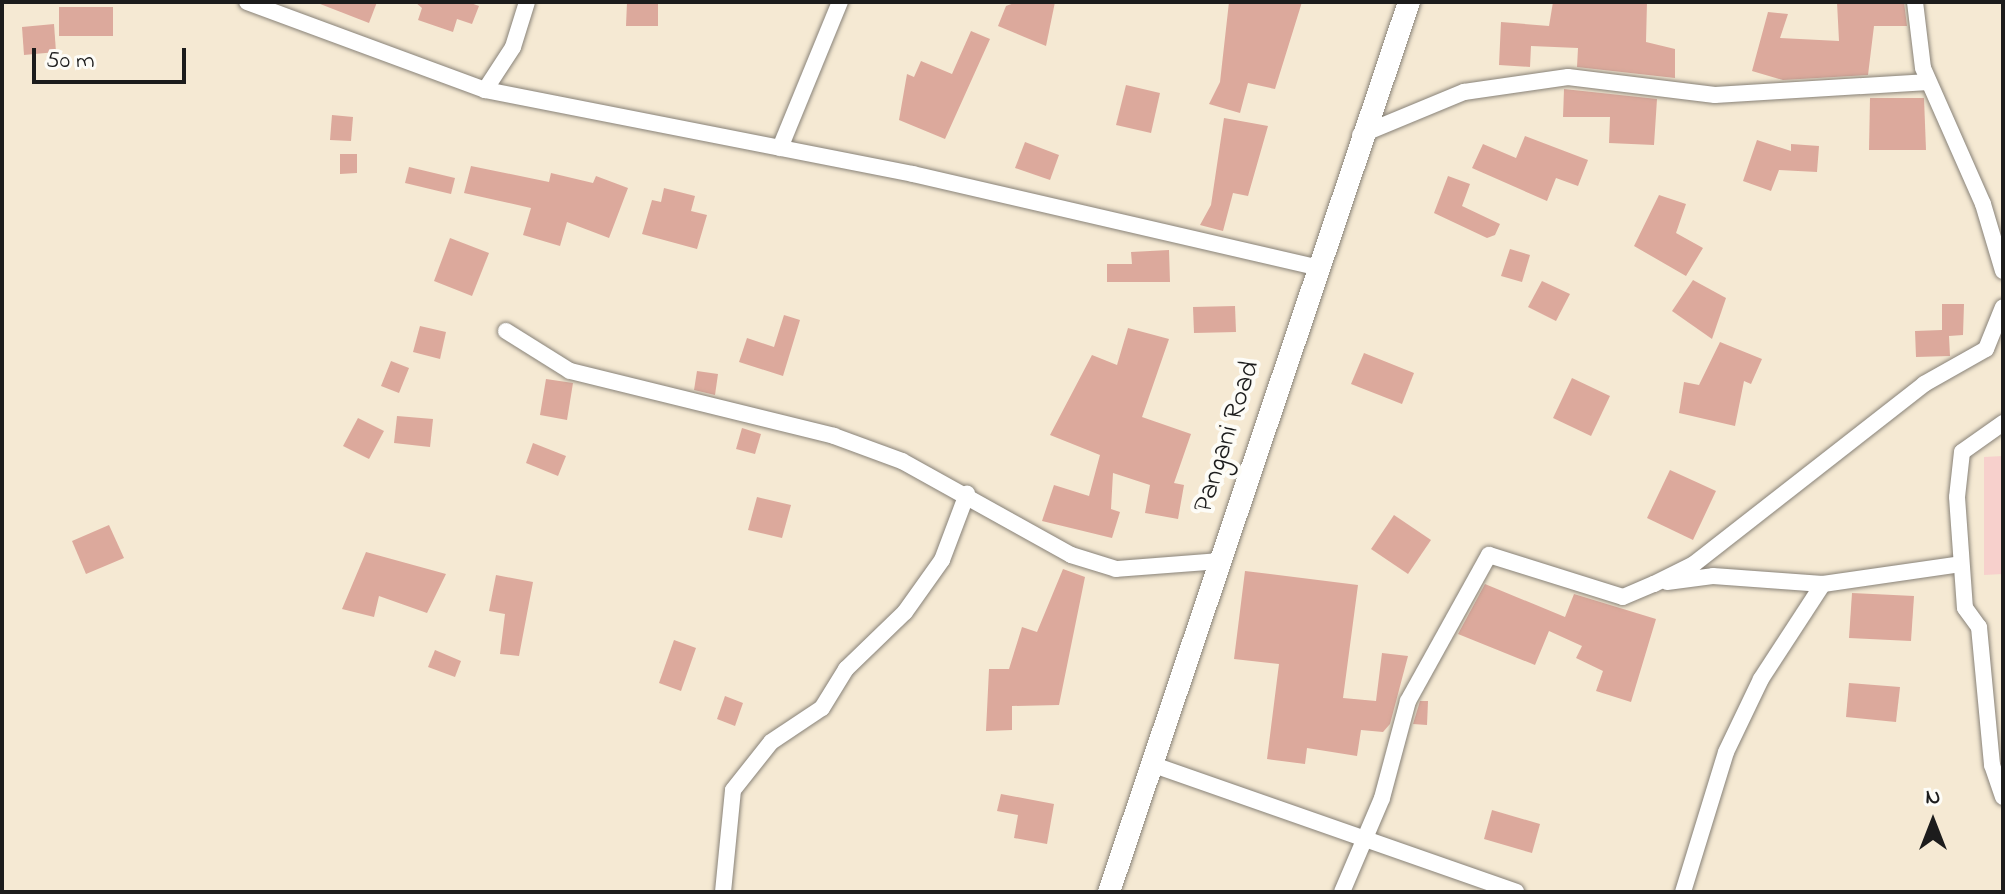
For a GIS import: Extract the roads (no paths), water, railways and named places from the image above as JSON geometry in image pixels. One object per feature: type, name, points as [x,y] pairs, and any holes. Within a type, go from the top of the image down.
[{"type":"main road","name":"Pangani Road","points":[[1109,892],[1359,136],[1409,2]]},
{"type":"street","points":[[247,2],[485,90],[780,148],[1316,267]]},
{"type":"street","points":[[485,90],[513,47],[527,2]]},
{"type":"street","points":[[780,148],[840,2]]},
{"type":"street","points":[[1915,2],[1929,82],[1983,204],[2003,271]]},
{"type":"street","points":[[1359,136],[1464,92],[1568,77],[1715,95],[1929,82]]},
{"type":"street","points":[[1342,892],[1362,837],[1382,798],[1408,701],[1489,555],[1623,597],[1654,584],[1694,564],[1924,384],[1986,349],[2003,307]]},
{"type":"street","points":[[506,331],[552,365],[834,436],[967,494],[1071,555],[1116,569],[1219,561]]},
{"type":"street","points":[[2003,423],[1962,452],[1961,564],[1965,608],[1979,627],[1992,765],[2003,797]]},
{"type":"street","points":[[723,892],[733,790],[771,742],[822,708],[846,669],[905,612],[942,560],[967,494]]},
{"type":"street","points":[[1654,584],[1713,576],[1823,584],[1961,564]]},
{"type":"street","points":[[1683,892],[1726,752],[1761,679],[1823,584]]},
{"type":"street","points":[[1151,764],[1516,892]]}]
